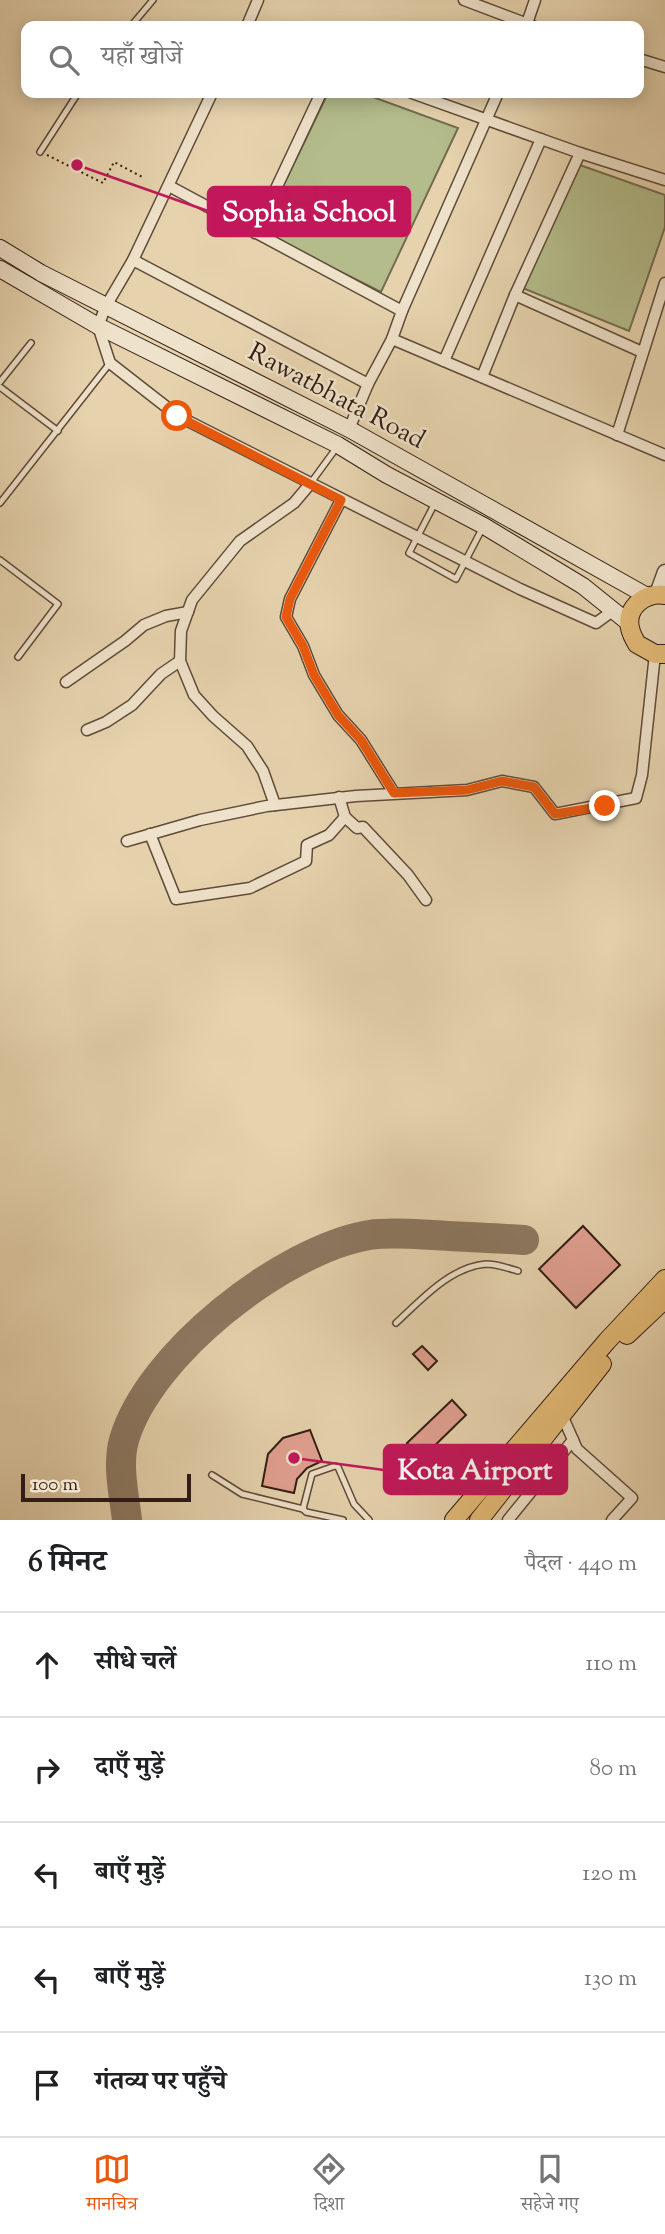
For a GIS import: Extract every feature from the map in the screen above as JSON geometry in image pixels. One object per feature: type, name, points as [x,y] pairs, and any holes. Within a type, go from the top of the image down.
[{"type":"main road","name":"Rawatbhata Road","points":[[0,248],[41,273],[349,429],[656,595]]},
{"type":"main road","name":"Rawatbhata Road","points":[[0,269],[98,326],[338,445],[484,526],[583,586],[629,623]]},
{"type":"main road","points":[[656,595],[633,609],[629,623],[637,644],[660,654]]},
{"type":"main road","points":[[454,1520],[607,1341],[665,1279]]},
{"type":"main road","points":[[479,1520],[622,1339],[665,1299]]},
{"type":"street","points":[[249,21],[258,0]]},
{"type":"street","points":[[464,0],[516,21]]},
{"type":"street","points":[[530,21],[536,0]]},
{"type":"street","points":[[644,61],[665,67]]},
{"type":"street","points":[[210,98],[134,260],[106,306],[98,326],[110,363],[177,416],[466,562],[596,622],[614,610]]},
{"type":"street","points":[[255,233],[319,98]]},
{"type":"street","points":[[426,98],[665,180]]},
{"type":"street","points":[[349,429],[496,98]]},
{"type":"street","points":[[444,361],[541,139]]},
{"type":"street","points":[[482,377],[580,153]]},
{"type":"street","points":[[169,186],[402,312]]},
{"type":"street","points":[[134,260],[368,384]]},
{"type":"street","points":[[617,435],[665,283]]},
{"type":"street","points":[[516,295],[642,352]]},
{"type":"street","points":[[391,339],[665,455]]},
{"type":"street","points":[[275,805],[263,771],[247,746],[194,695],[180,661],[181,631],[192,600],[240,541],[294,503],[310,484]]},
{"type":"street","points":[[341,500],[290,599],[286,617],[303,646],[314,675],[338,715],[361,740],[394,793]]},
{"type":"street","points":[[656,595],[665,572]]},
{"type":"street","points":[[66,682],[144,625],[166,616],[188,612]]},
{"type":"street","points":[[127,841],[200,820],[275,805],[339,797],[467,790],[502,781],[534,787],[555,814],[635,798],[642,775],[660,654]]},
{"type":"street","points":[[87,730],[106,722],[132,705],[161,674],[180,661]]},
{"type":"street","points":[[339,797],[345,817],[357,828],[363,827],[408,875],[426,900]]},
{"type":"street","points":[[150,834],[176,899],[250,888],[306,861],[307,845],[329,835],[345,817]]},
{"type":"street","points":[[562,1415],[577,1449],[632,1498],[612,1520]]},
{"type":"street","points":[[508,1520],[573,1440]]},
{"type":"lane","points":[[135,21],[153,0]]},
{"type":"lane","points":[[40,152],[75,98]]},
{"type":"lane","points":[[31,343],[0,384],[58,431]]},
{"type":"lane","points":[[0,503],[110,363]]},
{"type":"lane","points":[[310,484],[338,445]]},
{"type":"lane","points":[[437,500],[409,553],[456,579],[484,526]]},
{"type":"lane","points":[[0,560],[58,604],[18,657]]},
{"type":"lane","points":[[396,1323],[439,1285],[472,1267],[498,1265],[518,1271]]},
{"type":"lane","points":[[303,1509],[312,1474],[335,1466],[340,1471],[354,1504],[369,1520]]},
{"type":"lane","points":[[212,1475],[242,1494],[342,1520]]},
{"type":"path","points":[[40,152],[103,183],[114,162],[144,178]]},
{"type":"green space","points":[[326,98],[376,98],[458,128],[381,292],[261,232]]},
{"type":"green space","points":[[577,164],[665,195],[665,227],[629,331],[520,287]]},
{"type":"building","points":[[583,1226],[620,1265],[576,1308],[539,1269]]},
{"type":"building","points":[[422,1346],[437,1361],[428,1370],[413,1354]]},
{"type":"building","points":[[452,1400],[466,1415],[422,1458],[407,1443]]},
{"type":"building","points":[[310,1430],[322,1461],[307,1468],[297,1479],[294,1493],[262,1486],[268,1454],[283,1438]]},
{"type":"taxiway","points":[[127,1520],[121,1460],[124,1440],[138,1407],[161,1374],[190,1341],[223,1311],[260,1284],[298,1261],[335,1245],[369,1235],[401,1233],[524,1240]]},
{"type":"place","name":"Sophia School","points":[[77,165]]},
{"type":"place","name":"Kota Airport","points":[[294,1458]]},
{"type":"route","points":[[177,416],[341,500],[290,599],[286,617],[303,646],[314,675],[338,715],[361,740],[394,793],[467,790],[502,781],[534,787],[555,814],[605,806]]}]
